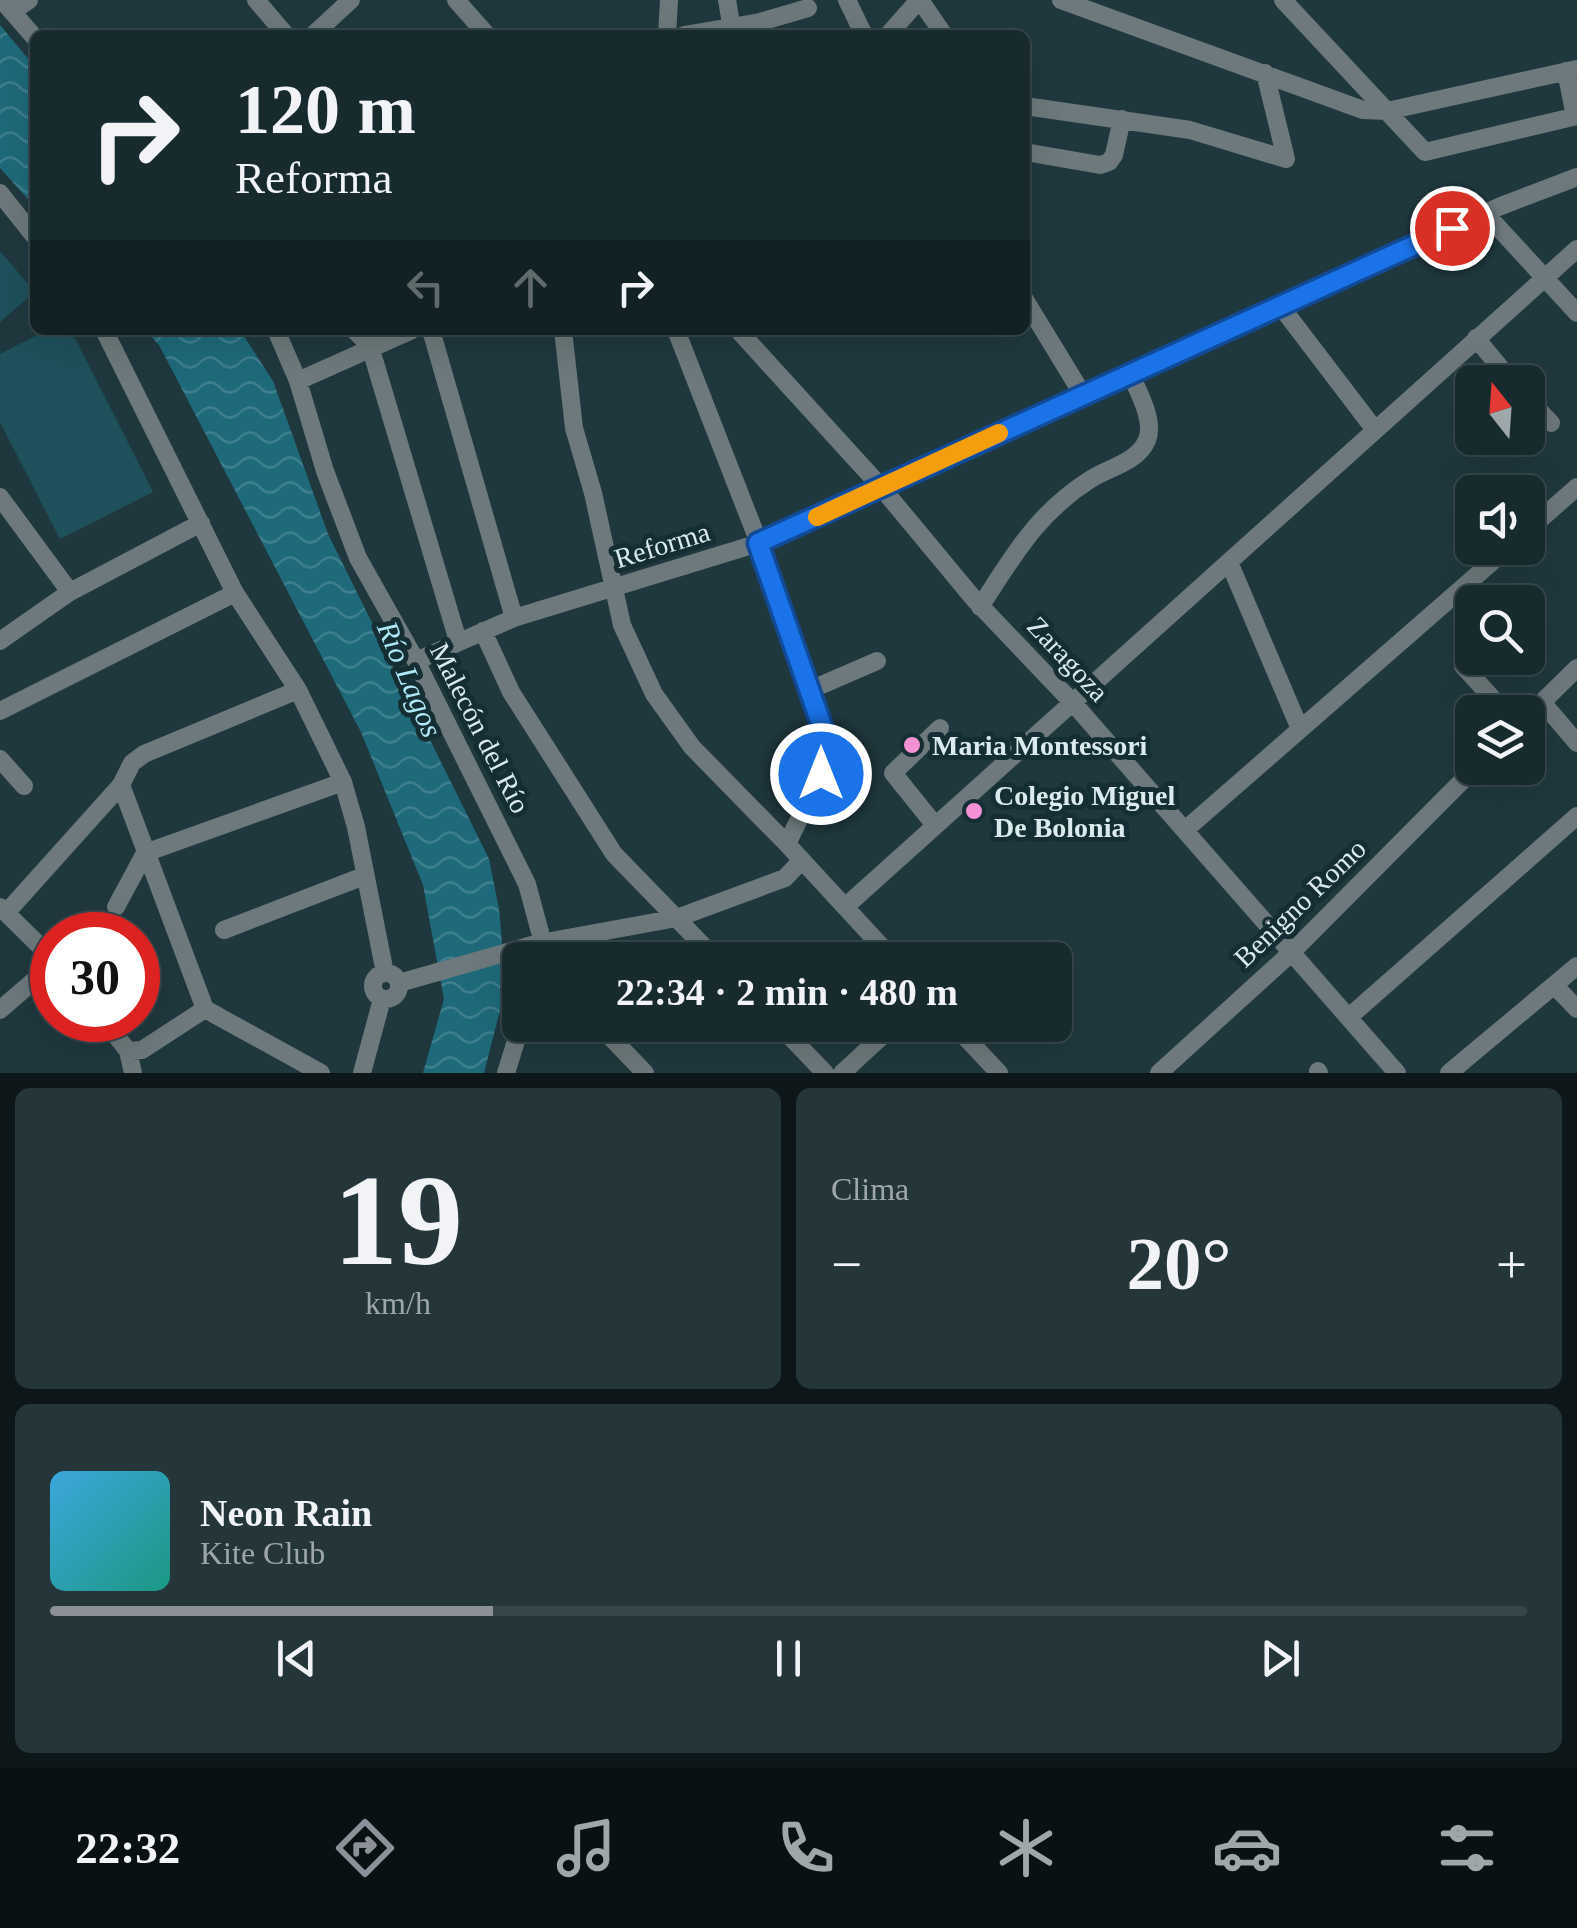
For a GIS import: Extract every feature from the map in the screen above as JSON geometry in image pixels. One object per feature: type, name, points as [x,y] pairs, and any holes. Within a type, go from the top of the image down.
[{"type":"street","points":[[29,0],[7,6],[30,32]]},
{"type":"street","points":[[256,0],[282,30]]},
{"type":"street","points":[[318,30],[351,0]]},
{"type":"street","points":[[456,0],[483,30]]},
{"type":"street","points":[[667,30],[669,0]]},
{"type":"street","points":[[727,0],[732,30]]},
{"type":"street","points":[[847,0],[862,30]]},
{"type":"street","points":[[892,30],[919,0],[940,30]]},
{"type":"street","points":[[1071,2],[1363,110],[1387,112],[1572,70],[1576,116],[1426,152],[1387,112],[1283,0]]},
{"type":"street","points":[[735,30],[808,8]]},
{"type":"street","points":[[1030,107],[1190,130],[1286,160],[1265,73]]},
{"type":"street","points":[[1030,153],[1100,164],[1109,162],[1122,120]]},
{"type":"street","name":"Reforma","points":[[416,662],[514,618],[758,543],[1279,304],[1577,177]]},
{"type":"street","points":[[0,193],[30,231]]},
{"type":"street","points":[[1485,213],[1577,313]]},
{"type":"street","points":[[845,907],[1577,249]]},
{"type":"street","points":[[1279,304],[1375,430]]},
{"type":"street","points":[[1030,308],[1083,395]]},
{"type":"street","points":[[107,335],[235,593],[298,690],[344,782],[395,996],[382,999],[362,1073]]},
{"type":"street","name":"Malecón del Río","points":[[278,335],[298,381],[325,471],[358,558],[416,662],[527,884],[536,942]]},
{"type":"street","points":[[359,335],[370,346],[458,642]]},
{"type":"street","points":[[298,381],[399,335]]},
{"type":"street","points":[[433,335],[514,618]]},
{"type":"street","points":[[565,335],[574,428],[593,493],[613,589],[622,625],[654,694],[692,748],[877,942]]},
{"type":"street","points":[[678,335],[758,543],[824,732],[821,774],[787,844]]},
{"type":"street","name":"Zaragoza","points":[[743,335],[881,488],[980,606],[1074,704],[1396,1073]]},
{"type":"street","points":[[1476,338],[1498,365]]},
{"type":"street","points":[[980,606],[1034,524],[1092,478],[1131,460],[1146,444],[1150,431],[1130,374]]},
{"type":"street","points":[[1545,417],[1551,423]]},
{"type":"street","points":[[1545,515],[1577,487]]},
{"type":"street","points":[[0,497],[70,592]]},
{"type":"street","points":[[0,641],[70,592],[201,523]]},
{"type":"street","points":[[1229,562],[1300,729]]},
{"type":"street","points":[[1185,830],[1488,565]]},
{"type":"street","points":[[0,711],[235,593]]},
{"type":"street","points":[[484,631],[510,692],[614,854],[700,942]]},
{"type":"street","points":[[810,690],[877,661]]},
{"type":"street","points":[[1545,699],[1577,668]]},
{"type":"street","points":[[1471,675],[1489,695]]},
{"type":"street","points":[[30,939],[3,910],[121,784],[132,763],[144,754],[298,690]]},
{"type":"street","points":[[1545,706],[1577,743]]},
{"type":"street","points":[[934,824],[893,773],[940,728]]},
{"type":"street","points":[[0,759],[24,786]]},
{"type":"street","points":[[116,906],[145,853],[344,782]]},
{"type":"street","points":[[121,784],[205,1009],[321,1073]]},
{"type":"street","name":"Benigno Romo","points":[[1160,1073],[1291,953],[1457,785]]},
{"type":"street","points":[[1349,1017],[1577,816]]},
{"type":"street","points":[[561,942],[677,918],[785,878],[802,860]]},
{"type":"street","points":[[224,930],[364,876]]},
{"type":"street","points":[[392,978],[421,978],[502,956]]},
{"type":"street","points":[[1449,1073],[1577,966]]},
{"type":"street","points":[[0,1010],[30,982]]},
{"type":"street","points":[[1554,985],[1577,1009]]},
{"type":"street","points":[[128,1050],[142,1050],[205,1009]]},
{"type":"street","points":[[122,1042],[128,1050],[132,1073]]},
{"type":"street","points":[[506,1073],[516,1042]]},
{"type":"street","points":[[615,1042],[645,1073]]},
{"type":"street","points":[[795,1042],[825,1073]]},
{"type":"street","points":[[842,1073],[876,1042]]},
{"type":"street","points":[[970,1042],[999,1073]]},
{"type":"shaded area","points":[[0,251],[30,286],[30,296],[0,322]]},
{"type":"shaded area","points":[[37,335],[74,335],[153,492],[60,539],[0,422],[0,354]]},
{"type":"water","points":[[0,25],[30,61],[30,201],[0,168]]},
{"type":"water","points":[[150,335],[243,335],[273,381],[328,534],[489,859],[499,909],[502,1003],[484,1073],[423,1073],[444,999],[423,885],[361,732],[159,345]]},
{"type":"slow traffic","points":[[817,517],[999,433]]},
{"type":"place","name":"Maria Montessori","points":[[912,745]]},
{"type":"place","name":"Colegio Miguel De Bolonia","points":[[974,811]]},
{"type":"route","points":[[821,774],[824,732],[758,543],[1452,228]]},
{"type":"water label","name":"Río Lagos","points":[[410,679]]}]
